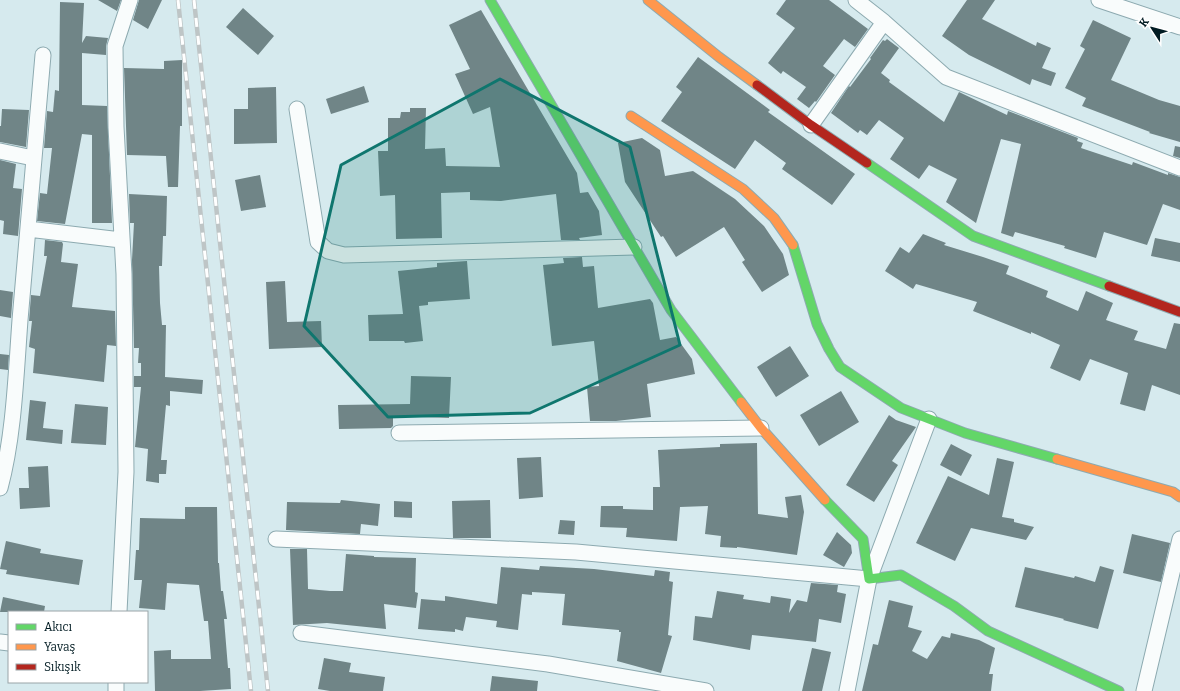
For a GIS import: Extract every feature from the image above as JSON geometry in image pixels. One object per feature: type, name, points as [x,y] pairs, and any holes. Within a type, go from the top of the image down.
[{"type":"street","points":[[119,611],[126,472],[124,274],[116,127],[115,46],[130,0]]},
{"type":"street","points":[[490,0],[671,310],[761,428],[829,505],[864,540],[869,579]]},
{"type":"street","points":[[648,0],[719,58],[811,125],[973,236],[1180,312]]},
{"type":"street","points":[[856,0],[884,22],[946,77],[1180,168]]},
{"type":"street","points":[[1099,0],[1180,27]]},
{"type":"street","points":[[811,125],[884,22]]},
{"type":"street","points":[[0,488],[13,406],[33,158],[44,55]]},
{"type":"street","points":[[297,109],[318,242],[328,251],[344,255],[634,247]]},
{"type":"street","points":[[631,116],[743,189],[774,218],[794,247],[817,324],[840,367],[901,408],[965,433],[1173,492],[1180,497]]},
{"type":"street","points":[[0,151],[33,158]]},
{"type":"street","points":[[28,228],[121,240]]},
{"type":"street","points":[[847,691],[869,579],[929,419]]},
{"type":"street","points":[[399,433],[761,428]]},
{"type":"street","points":[[276,539],[576,552],[869,579],[901,574],[954,606],[988,631],[1119,691]]},
{"type":"street","points":[[1144,691],[1180,539]]},
{"type":"street","points":[[301,633],[548,664],[706,691]]},
{"type":"highlighted area","points":[[500,79],[630,147],[680,345],[530,413],[388,417],[304,326],[341,165]]},
{"type":"building","points":[[98,0],[121,0],[117,11]]},
{"type":"building","points":[[139,0],[162,0],[148,29],[133,20]]},
{"type":"building","points":[[786,0],[829,0],[868,29],[855,47],[844,39],[823,66],[835,75],[816,102],[815,101],[809,108],[797,99],[806,87],[783,71],[781,74],[768,63],[795,28],[776,14]]},
{"type":"building","points":[[967,0],[995,0],[982,19],[1036,46],[1037,42],[1051,48],[1042,68],[1056,73],[1051,86],[1032,79],[1030,85],[969,55],[942,36]]},
{"type":"building","points":[[60,2],[84,3],[82,43],[86,36],[108,38],[106,55],[82,53],[82,105],[107,106],[112,223],[92,223],[92,135],[82,134],[65,224],[37,221],[40,193],[47,194],[52,148],[44,148],[47,111],[53,112],[55,90],[59,91]]},
{"type":"building","points":[[243,8],[274,36],[258,55],[226,27]]},
{"type":"building","points":[[481,10],[577,173],[580,193],[588,192],[599,211],[602,235],[579,238],[580,240],[561,240],[556,194],[501,201],[470,200],[470,192],[441,193],[442,238],[396,239],[395,195],[380,196],[378,151],[388,151],[388,118],[400,118],[401,112],[410,112],[410,108],[426,108],[425,149],[445,148],[446,166],[500,167],[490,107],[473,114],[455,74],[470,69],[449,25]]},
{"type":"building","points":[[1093,20],[1131,38],[1111,80],[1159,100],[1180,106],[1180,142],[1149,133],[1150,132],[1082,106],[1086,98],[1065,88],[1085,49],[1080,46]]},
{"type":"building","points":[[887,39],[899,48],[881,73],[890,80],[889,82],[944,122],[959,92],[1007,115],[1008,111],[1078,138],[1077,141],[1083,143],[1081,148],[1132,165],[1133,162],[1168,175],[1168,173],[1180,177],[1180,210],[1163,204],[1147,245],[1104,232],[1096,258],[1064,248],[1065,246],[1015,232],[1013,237],[1001,233],[1021,144],[1001,139],[976,223],[946,202],[957,179],[929,165],[919,179],[890,159],[904,138],[879,120],[867,135],[860,130],[858,133],[831,113],[849,86],[850,87],[871,59],[870,58],[883,40],[885,41]]},
{"type":"building","points":[[698,57],[770,110],[768,112],[855,174],[832,205],[782,169],[786,163],[755,140],[735,169],[661,121],[682,92],[676,87]]},
{"type":"building","points":[[182,60],[182,126],[180,126],[178,187],[168,187],[166,156],[127,155],[124,68],[164,69],[164,61]]},
{"type":"building","points":[[364,86],[369,102],[331,114],[326,99]]},
{"type":"building","points":[[276,87],[277,143],[234,144],[234,109],[248,109],[248,88]]},
{"type":"building","points":[[2,109],[29,110],[26,147],[0,142]]},
{"type":"building","points":[[642,138],[660,150],[665,176],[693,171],[735,199],[764,226],[783,254],[789,275],[762,292],[742,262],[745,260],[724,227],[676,257],[625,182],[618,143]]},
{"type":"building","points":[[1175,146],[1180,147],[1180,158],[1173,156]]},
{"type":"building","points":[[0,160],[16,164],[13,188],[22,189],[18,236],[3,234],[4,221],[0,220]]},
{"type":"building","points":[[260,175],[266,207],[241,211],[235,180]]},
{"type":"building","points":[[129,194],[167,196],[166,236],[163,236],[162,266],[159,266],[162,325],[166,325],[165,377],[203,380],[202,394],[170,391],[170,406],[166,405],[161,460],[167,460],[166,474],[159,474],[159,483],[146,481],[148,449],[135,447],[141,387],[134,387],[134,376],[141,376],[141,363],[138,363],[139,348],[134,348],[132,260],[134,223],[130,223]]},
{"type":"building","points":[[923,234],[946,243],[944,245],[1009,266],[1006,274],[1048,291],[1046,297],[1078,311],[1086,291],[1113,303],[1106,320],[1138,331],[1134,340],[1166,349],[1174,323],[1180,324],[1180,395],[1152,385],[1145,411],[1120,404],[1128,373],[1090,359],[1080,381],[1050,368],[1060,345],[1031,332],[1031,334],[973,311],[977,302],[916,284],[913,289],[885,271],[900,247],[909,253]]},
{"type":"building","points":[[1155,238],[1180,243],[1180,262],[1151,256]]},
{"type":"building","points":[[45,240],[62,242],[61,262],[78,264],[72,307],[115,311],[116,346],[107,345],[104,382],[33,373],[35,349],[29,347],[32,321],[29,321],[31,295],[40,296],[47,256],[44,256]]},
{"type":"building","points":[[582,257],[583,267],[594,266],[598,308],[650,299],[653,303],[660,340],[676,337],[692,359],[695,374],[647,384],[651,417],[616,421],[590,421],[587,387],[599,386],[594,341],[552,346],[543,265],[564,263],[563,258]]},
{"type":"building","points":[[467,261],[470,299],[428,302],[428,305],[419,306],[423,341],[405,343],[404,341],[369,341],[368,315],[403,314],[398,271],[437,267],[437,263]]},
{"type":"building","points":[[285,281],[287,322],[321,321],[322,347],[269,349],[266,282]]},
{"type":"building","points":[[0,290],[13,292],[11,318],[0,316]]},
{"type":"building","points":[[790,346],[809,376],[776,397],[757,367]]},
{"type":"building","points":[[0,354],[9,355],[8,370],[0,369]]},
{"type":"building","points":[[411,376],[451,377],[449,418],[393,416],[393,426],[391,428],[339,429],[338,405],[410,404]]},
{"type":"building","points":[[841,391],[859,422],[819,446],[800,415]]},
{"type":"building","points":[[30,400],[46,402],[43,428],[63,430],[62,444],[26,440]]},
{"type":"building","points":[[75,404],[108,407],[106,445],[71,443]]},
{"type":"building","points":[[889,415],[896,420],[916,427],[892,461],[898,465],[874,502],[846,485]]},
{"type":"building","points":[[757,443],[758,514],[788,518],[785,497],[801,495],[804,512],[797,555],[737,547],[720,547],[721,536],[705,534],[708,506],[680,507],[677,541],[626,537],[627,528],[600,527],[601,506],[623,506],[623,509],[653,510],[653,487],[660,487],[658,450],[720,447],[720,444]]},
{"type":"building","points":[[951,444],[972,455],[961,476],[940,465]]},
{"type":"building","points":[[541,457],[543,497],[519,499],[517,458]]},
{"type":"building","points":[[997,458],[1014,462],[1002,517],[1014,519],[1014,522],[1034,527],[1026,540],[971,528],[955,561],[916,543],[948,476],[989,495]]},
{"type":"building","points":[[48,466],[50,507],[20,509],[19,488],[29,488],[28,467]]},
{"type":"building","points":[[341,500],[380,504],[378,526],[361,524],[360,534],[286,530],[287,502],[340,503]]},
{"type":"building","points":[[490,500],[491,538],[453,538],[452,501]]},
{"type":"building","points":[[394,501],[412,502],[412,518],[394,517]]},
{"type":"building","points":[[185,507],[217,507],[218,563],[221,591],[223,591],[227,619],[224,619],[231,689],[155,691],[154,651],[171,650],[171,659],[211,659],[208,621],[204,621],[199,585],[167,583],[165,610],[139,608],[142,580],[134,580],[136,550],[139,550],[140,518],[185,519]]},
{"type":"building","points":[[560,520],[575,521],[574,535],[558,534]]},
{"type":"building","points":[[837,532],[851,545],[852,553],[844,567],[823,555]]},
{"type":"building","points":[[1132,534],[1170,543],[1161,582],[1123,573]]},
{"type":"building","points":[[6,541],[41,549],[40,553],[83,560],[79,585],[6,574],[7,570],[0,569]]},
{"type":"building","points":[[290,549],[307,549],[308,589],[330,591],[343,591],[346,554],[374,557],[416,558],[415,592],[418,593],[416,608],[384,604],[386,629],[327,623],[293,625]]},
{"type":"building","points":[[540,566],[594,569],[654,576],[655,570],[670,572],[669,581],[673,582],[668,635],[672,636],[661,673],[617,661],[621,632],[619,632],[619,630],[562,625],[565,594],[532,592],[532,595],[522,594],[518,630],[496,627],[497,621],[466,617],[463,631],[455,629],[455,632],[418,629],[421,599],[445,601],[445,596],[497,604],[501,567],[539,570]]},
{"type":"building","points":[[1100,566],[1114,570],[1098,629],[1015,607],[1025,567],[1074,578],[1075,576],[1095,582]]},
{"type":"building","points":[[811,583],[838,585],[837,592],[846,594],[841,623],[819,619],[816,642],[752,635],[750,650],[693,640],[695,616],[712,618],[717,591],[744,595],[743,599],[770,603],[771,596],[791,599],[789,613],[797,600],[807,602]]},
{"type":"building","points":[[3,597],[45,606],[44,611],[0,612]]},
{"type":"building","points":[[889,600],[913,606],[908,627],[922,631],[912,651],[927,659],[942,636],[950,638],[951,633],[979,640],[995,648],[989,674],[993,674],[991,691],[862,691],[873,644],[878,645]]},
{"type":"building","points":[[812,648],[831,652],[822,691],[802,691]]},
{"type":"building","points":[[324,658],[351,663],[349,672],[385,677],[383,691],[330,691],[318,689]]},
{"type":"building","points":[[492,676],[538,681],[537,691],[490,691]]},
{"type":"railway","points":[[178,0],[251,691]]},
{"type":"railway","points":[[194,0],[268,691]]},
{"type":"traffic: fast","points":[[490,0],[671,310],[741,402]]},
{"type":"traffic: fast","points":[[867,163],[973,236],[1109,286]]},
{"type":"traffic: fast","points":[[793,245],[817,324],[829,349],[840,367],[901,408],[965,433],[1057,459]]},
{"type":"traffic: fast","points":[[825,500],[863,539],[869,579],[901,575],[954,606],[988,631],[1119,691]]},
{"type":"traffic: slow","points":[[648,0],[719,57],[757,85]]},
{"type":"traffic: slow","points":[[631,116],[743,189],[774,218],[793,245]]},
{"type":"traffic: slow","points":[[741,402],[761,428],[825,500]]},
{"type":"traffic: slow","points":[[1057,459],[1173,492],[1180,497]]},
{"type":"traffic: jam","points":[[757,85],[811,125],[867,163]]},
{"type":"traffic: jam","points":[[1109,286],[1180,312]]}]
